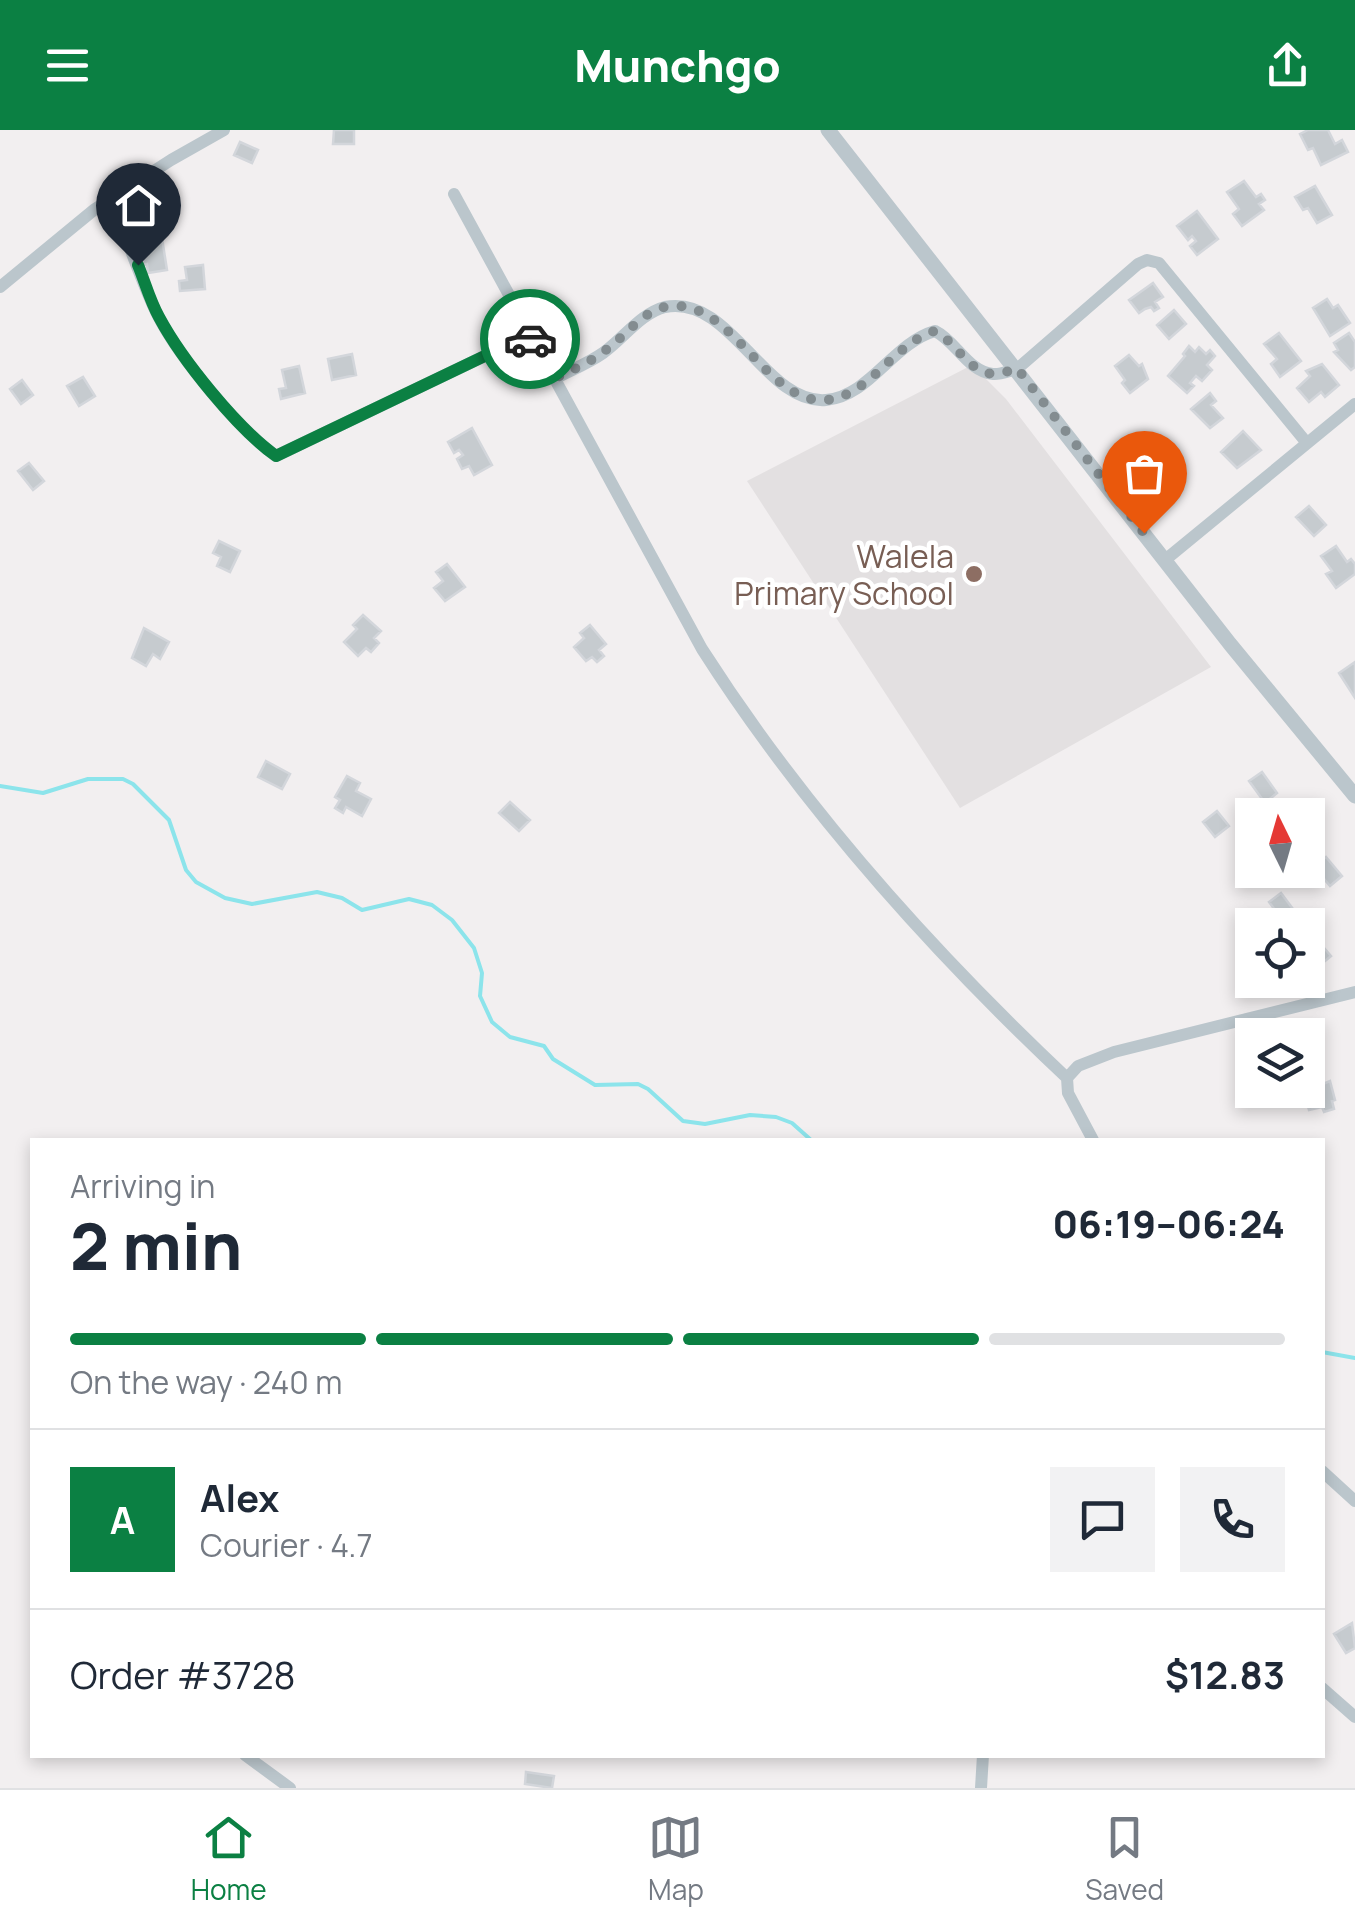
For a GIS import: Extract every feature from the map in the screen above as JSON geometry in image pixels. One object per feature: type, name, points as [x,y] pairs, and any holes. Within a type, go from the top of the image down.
[{"type":"street","points":[[0,287],[111,199],[224,130]]},
{"type":"street","points":[[828,130],[1355,796]]},
{"type":"street","points":[[454,194],[702,649],[727,687],[801,788],[886,890],[1004,1019],[1067,1078],[1068,1093],[1092,1138]]},
{"type":"street","points":[[111,199],[158,316],[182,353],[238,421],[256,442],[276,456],[518,340],[535,338]]},
{"type":"street","points":[[556,378],[603,353],[642,319],[666,307],[692,310],[711,318],[798,396],[822,400],[845,397],[919,336],[935,331],[947,337],[972,365],[993,374],[1017,368],[1147,260],[1159,263],[1306,442]]},
{"type":"street","points":[[1166,560],[1355,404]]},
{"type":"street","points":[[1067,1078],[1078,1066],[1114,1052],[1355,992]]},
{"type":"street","points":[[1325,1474],[1355,1501]]},
{"type":"street","points":[[1325,1691],[1355,1717]]},
{"type":"street","points":[[249,1758],[290,1788]]},
{"type":"street","points":[[981,1788],[983,1758]]},
{"type":"shaded area","name":"Walela Primary School","points":[[972,365],[1006,399],[1211,667],[960,808],[747,481]]},
{"type":"building","points":[[334,130],[354,130],[354,144],[333,144]]},
{"type":"building","points":[[1328,130],[1335,144],[1342,140],[1348,152],[1321,165],[1300,134]]},
{"type":"building","points":[[240,142],[258,150],[252,163],[234,155]]},
{"type":"building","points":[[1244,181],[1256,197],[1261,194],[1265,200],[1259,204],[1264,210],[1242,226],[1233,214],[1239,209],[1227,192]]},
{"type":"building","points":[[1315,186],[1332,215],[1317,223],[1295,197]]},
{"type":"building","points":[[1197,211],[1218,239],[1197,255],[1190,246],[1196,241],[1192,236],[1188,240],[1177,226]]},
{"type":"building","points":[[162,238],[167,270],[148,273],[140,242]]},
{"type":"building","points":[[203,265],[205,289],[180,291],[179,281],[187,280],[185,267]]},
{"type":"building","points":[[1153,283],[1163,297],[1155,302],[1159,308],[1139,313],[1129,300]]},
{"type":"building","points":[[1327,299],[1333,308],[1338,305],[1350,323],[1330,336],[1313,308]]},
{"type":"building","points":[[1174,310],[1186,324],[1169,339],[1157,325]]},
{"type":"building","points":[[1279,333],[1301,361],[1280,377],[1271,364],[1277,359],[1264,344]]},
{"type":"building","points":[[1349,333],[1355,342],[1355,367],[1351,370],[1334,352],[1338,350],[1334,343]]},
{"type":"building","points":[[1189,346],[1195,352],[1199,347],[1206,354],[1210,350],[1215,356],[1207,365],[1212,370],[1202,381],[1196,376],[1187,393],[1168,376]]},
{"type":"building","points":[[352,354],[356,375],[332,380],[328,359]]},
{"type":"building","points":[[1129,355],[1139,366],[1142,364],[1148,379],[1130,393],[1115,366]]},
{"type":"building","points":[[1322,364],[1339,385],[1325,397],[1321,392],[1309,402],[1297,388],[1310,376],[1306,371]]},
{"type":"building","points":[[299,366],[305,393],[281,399],[279,389],[286,388],[282,370]]},
{"type":"building","points":[[83,377],[95,396],[79,406],[67,386]]},
{"type":"building","points":[[22,380],[33,395],[21,404],[10,389]]},
{"type":"building","points":[[1210,393],[1216,401],[1211,405],[1223,418],[1210,428],[1191,409]]},
{"type":"building","points":[[472,428],[492,465],[474,475],[469,466],[462,469],[457,459],[463,455],[459,450],[454,453],[448,442]]},
{"type":"building","points":[[1243,431],[1261,450],[1237,468],[1221,452]]},
{"type":"building","points":[[29,463],[44,481],[33,490],[18,471]]},
{"type":"building","points":[[1309,506],[1326,525],[1314,536],[1296,517]]},
{"type":"building","points":[[219,541],[240,551],[230,572],[217,566],[221,557],[213,553]]},
{"type":"building","points":[[1336,546],[1347,562],[1351,559],[1355,564],[1355,574],[1336,588],[1326,574],[1332,571],[1321,556]]},
{"type":"building","points":[[447,564],[465,587],[445,601],[434,588],[443,581],[436,572]]},
{"type":"building","points":[[363,615],[381,631],[374,638],[379,643],[371,652],[366,648],[358,656],[344,642],[357,629],[353,625]]},
{"type":"building","points":[[590,625],[606,644],[599,650],[604,656],[597,662],[592,657],[586,661],[574,647],[584,638],[580,633]]},
{"type":"building","points":[[144,628],[169,642],[160,659],[153,654],[146,666],[132,658]]},
{"type":"building","points":[[1355,662],[1355,698],[1339,673]]},
{"type":"building","points":[[266,761],[290,774],[282,789],[258,777]]},
{"type":"building","points":[[1262,772],[1277,793],[1261,798],[1249,781]]},
{"type":"building","points":[[347,776],[360,783],[356,791],[371,799],[362,816],[346,807],[343,813],[335,808],[340,800],[335,797]]},
{"type":"building","points":[[510,802],[530,820],[519,831],[499,813]]},
{"type":"building","points":[[1217,811],[1229,826],[1215,837],[1203,822]]},
{"type":"building","points":[[1325,858],[1342,876],[1330,886],[1325,880]]},
{"type":"building","points":[[1281,893],[1292,908],[1274,908],[1269,902]]},
{"type":"building","points":[[1330,1081],[1335,1100],[1334,1109],[1324,1112],[1322,1108],[1325,1083]]},
{"type":"building","points":[[1352,1623],[1355,1648],[1346,1653],[1334,1634]]},
{"type":"building","points":[[526,1772],[554,1776],[552,1788],[525,1784]]},
{"type":"waterway","points":[[0,786],[43,793],[88,779],[123,779],[169,820],[186,870],[196,882],[225,898],[252,904],[317,892],[342,898],[362,910],[409,899],[432,905],[452,920],[474,948],[482,973],[480,996],[492,1022],[510,1037],[544,1046],[553,1059],[595,1085],[638,1084],[683,1121],[705,1124],[750,1115],[776,1117],[792,1123],[809,1138]]},
{"type":"waterway","points":[[1325,1353],[1355,1358]]},
{"type":"way so far","points":[[530,339],[535,338],[556,378],[603,353],[642,319],[666,307],[692,310],[711,318],[798,396],[822,400],[845,397],[919,336],[935,331],[947,337],[972,365],[993,374],[1017,368],[1144,533]]},
{"type":"place","name":"Walela Primary School","points":[[974,574]]},
{"type":"route","points":[[138,265],[158,316],[182,353],[256,442],[276,456],[518,340],[530,339]]}]
